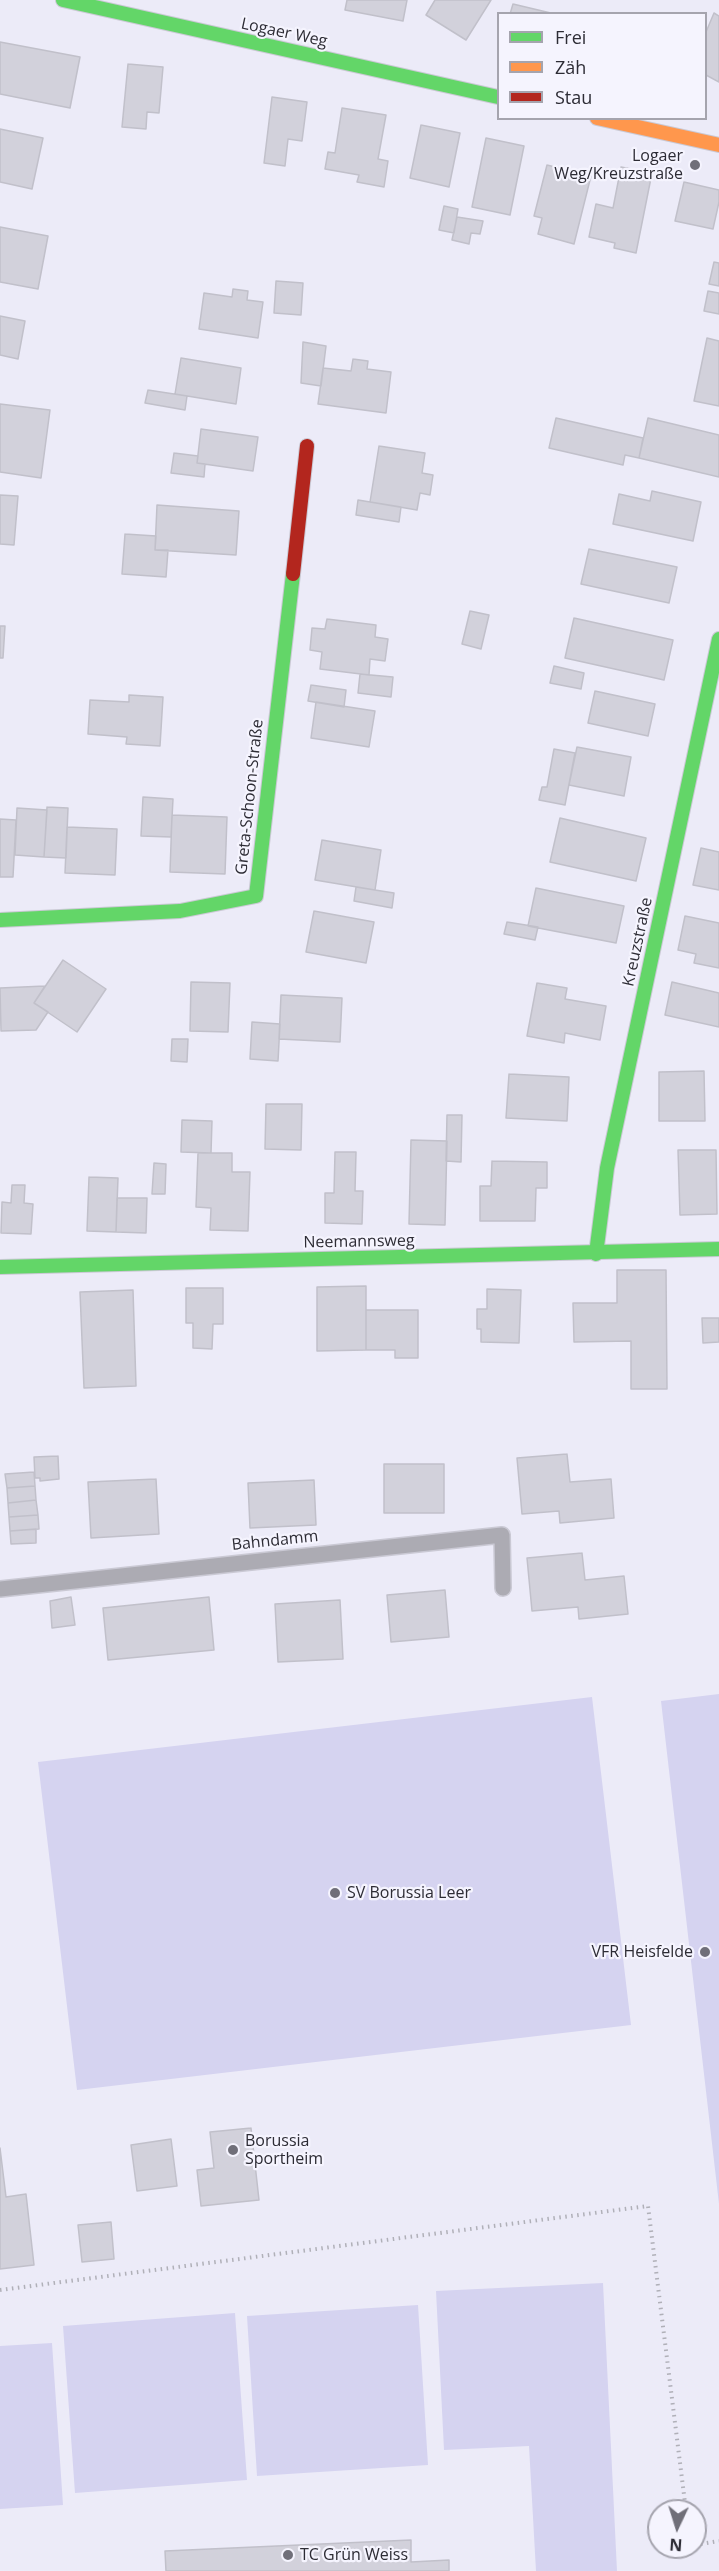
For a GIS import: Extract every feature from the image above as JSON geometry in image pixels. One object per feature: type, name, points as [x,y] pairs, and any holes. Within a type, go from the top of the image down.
[{"type":"street","name":"Logaer Weg","points":[[63,0],[497,97]]},
{"type":"street","points":[[606,120],[719,145]]},
{"type":"street","name":"Greta-Schoon-Straße","points":[[0,920],[180,910],[256,896],[308,446]]},
{"type":"street","name":"Kreuzstraße","points":[[596,1254],[607,1168],[719,639]]},
{"type":"street","name":"Neemannsweg","points":[[0,1267],[596,1254],[719,1249]]},
{"type":"lane","name":"Bahndamm","points":[[0,1588],[502,1535],[503,1588]]},
{"type":"path","points":[[0,2290],[648,2206],[685,2499]]},
{"type":"shaded area","name":"VFR Heisfelde","points":[[719,1694],[719,2204],[661,1701]]},
{"type":"shaded area","name":"SV Borussia Leer","points":[[592,1697],[631,2025],[77,2090],[38,1762]]},
{"type":"shaded area","points":[[603,2283],[617,2571],[536,2571],[529,2446],[444,2450],[436,2291]]},
{"type":"shaded area","points":[[418,2305],[428,2465],[257,2476],[247,2316]]},
{"type":"shaded area","points":[[235,2313],[247,2480],[75,2493],[63,2326]]},
{"type":"shaded area","points":[[52,2343],[63,2505],[0,2509],[0,2346]]},
{"type":"building","points":[[347,0],[407,0],[403,21],[345,10]]},
{"type":"building","points":[[435,0],[491,0],[466,40],[426,15]]},
{"type":"building","points":[[513,4],[547,12],[511,12]]},
{"type":"building","points":[[714,13],[719,16],[719,82],[707,76],[707,30]]},
{"type":"building","points":[[0,42],[80,57],[70,108],[0,94]]},
{"type":"building","points":[[128,64],[163,67],[159,113],[147,112],[146,129],[122,127]]},
{"type":"building","points":[[272,97],[307,102],[302,141],[288,139],[285,166],[264,163]]},
{"type":"building","points":[[342,108],[386,115],[378,159],[388,161],[384,187],[357,182],[359,175],[325,169],[328,152],[335,153]]},
{"type":"building","points":[[421,125],[460,133],[449,187],[410,178]]},
{"type":"building","points":[[0,129],[43,138],[32,189],[0,182]]},
{"type":"building","points":[[486,138],[524,146],[510,215],[472,207]]},
{"type":"building","points":[[547,165],[591,176],[574,244],[538,234],[542,218],[534,216]]},
{"type":"building","points":[[621,167],[652,173],[636,253],[614,248],[615,243],[589,237],[596,204],[613,208]]},
{"type":"building","points":[[684,182],[719,190],[719,202],[713,229],[675,221]]},
{"type":"building","points":[[444,206],[458,209],[454,233],[439,230]]},
{"type":"building","points":[[457,217],[483,221],[480,234],[471,233],[469,244],[452,240]]},
{"type":"building","points":[[0,227],[48,236],[38,289],[0,282]]},
{"type":"building","points":[[714,262],[719,263],[719,286],[709,284]]},
{"type":"building","points":[[276,281],[303,283],[301,315],[274,313]]},
{"type":"building","points":[[233,289],[248,291],[247,300],[263,302],[258,338],[199,329],[204,293],[232,297]]},
{"type":"building","points":[[708,291],[719,293],[719,314],[704,311]]},
{"type":"building","points":[[0,316],[25,321],[18,359],[0,355]]},
{"type":"building","points":[[707,338],[719,341],[719,406],[694,401]]},
{"type":"building","points":[[303,342],[326,346],[321,386],[301,383]]},
{"type":"building","points":[[181,358],[241,368],[236,404],[175,394]]},
{"type":"building","points":[[353,359],[368,361],[367,369],[391,372],[386,413],[318,404],[323,368],[351,371]]},
{"type":"building","points":[[148,390],[187,396],[185,410],[145,403]]},
{"type":"building","points":[[0,404],[50,410],[41,478],[0,472]]},
{"type":"building","points":[[556,418],[643,438],[639,458],[625,455],[623,465],[549,448]]},
{"type":"building","points":[[648,418],[719,435],[719,477],[639,458]]},
{"type":"building","points":[[201,429],[258,437],[253,471],[197,463]]},
{"type":"building","points":[[379,446],[425,453],[422,473],[433,475],[430,495],[420,493],[417,510],[370,502]]},
{"type":"building","points":[[174,453],[198,456],[197,463],[205,464],[204,477],[171,473]]},
{"type":"building","points":[[652,491],[701,502],[693,541],[613,524],[619,494],[650,501]]},
{"type":"building","points":[[0,495],[18,496],[14,545],[0,544]]},
{"type":"building","points":[[358,500],[401,507],[399,522],[356,515]]},
{"type":"building","points":[[157,505],[239,511],[236,555],[155,550]]},
{"type":"building","points":[[125,534],[156,536],[155,550],[168,550],[166,577],[122,574]]},
{"type":"building","points":[[589,549],[677,567],[669,603],[581,584]]},
{"type":"building","points":[[470,611],[489,615],[481,649],[462,644]]},
{"type":"building","points":[[574,618],[673,640],[664,680],[565,658]]},
{"type":"building","points":[[327,619],[376,625],[375,637],[388,639],[385,661],[370,659],[369,675],[320,669],[322,652],[310,650],[312,628],[325,629]]},
{"type":"building","points":[[0,626],[5,626],[3,658],[0,658]]},
{"type":"building","points":[[554,666],[584,673],[581,689],[550,683]]},
{"type":"building","points":[[360,674],[393,677],[391,697],[358,693]]},
{"type":"building","points":[[311,685],[346,690],[344,707],[308,701]]},
{"type":"building","points":[[595,691],[655,704],[648,736],[588,723]]},
{"type":"building","points":[[129,695],[163,697],[160,746],[126,744],[127,737],[88,734],[90,700],[129,702]]},
{"type":"building","points":[[316,702],[375,711],[369,747],[311,738]]},
{"type":"building","points":[[577,747],[631,757],[624,796],[569,785]]},
{"type":"building","points":[[554,749],[575,753],[565,805],[539,800],[542,787],[547,787]]},
{"type":"building","points":[[143,797],[173,799],[171,837],[141,836]]},
{"type":"building","points":[[47,807],[68,808],[66,858],[44,857]]},
{"type":"building","points":[[17,808],[47,810],[44,857],[15,855]]},
{"type":"building","points":[[172,815],[227,817],[225,874],[170,872]]},
{"type":"building","points":[[560,818],[646,838],[636,881],[550,862]]},
{"type":"building","points":[[0,819],[16,820],[13,877],[0,877]]},
{"type":"building","points":[[67,827],[117,829],[115,875],[65,873]]},
{"type":"building","points":[[322,840],[381,850],[375,890],[315,880]]},
{"type":"building","points":[[701,848],[719,852],[719,890],[693,885]]},
{"type":"building","points":[[356,887],[394,893],[392,908],[354,901]]},
{"type":"building","points":[[536,888],[624,906],[616,943],[528,926]]},
{"type":"building","points":[[314,911],[374,922],[366,963],[306,952]]},
{"type":"building","points":[[685,916],[719,923],[719,968],[694,963],[696,954],[678,950]]},
{"type":"building","points":[[507,922],[538,927],[535,940],[504,934]]},
{"type":"building","points":[[63,960],[106,989],[77,1032],[34,1003]]},
{"type":"building","points":[[191,982],[230,983],[228,1032],[190,1031]]},
{"type":"building","points":[[672,982],[719,993],[719,1027],[665,1015]]},
{"type":"building","points":[[537,983],[567,988],[565,999],[606,1006],[600,1040],[565,1033],[564,1043],[527,1036]]},
{"type":"building","points":[[45,986],[34,1003],[48,1012],[36,1030],[1,1031],[0,988]]},
{"type":"building","points":[[281,995],[342,998],[340,1042],[279,1039]]},
{"type":"building","points":[[252,1022],[280,1024],[278,1061],[250,1059]]},
{"type":"building","points":[[172,1039],[188,1039],[187,1062],[171,1061]]},
{"type":"building","points":[[704,1071],[705,1121],[659,1121],[659,1072]]},
{"type":"building","points":[[509,1074],[569,1077],[567,1121],[506,1118]]},
{"type":"building","points":[[266,1104],[302,1104],[301,1150],[265,1149]]},
{"type":"building","points":[[447,1115],[462,1115],[461,1162],[446,1161]]},
{"type":"building","points":[[182,1120],[212,1121],[211,1153],[181,1152]]},
{"type":"building","points":[[411,1140],[447,1141],[445,1225],[409,1224]]},
{"type":"building","points":[[678,1150],[716,1150],[717,1214],[680,1215]]},
{"type":"building","points":[[335,1152],[356,1152],[355,1191],[363,1191],[362,1224],[325,1223],[325,1193],[334,1193]]},
{"type":"building","points":[[198,1153],[232,1153],[232,1172],[250,1172],[248,1231],[210,1230],[211,1208],[196,1207]]},
{"type":"building","points":[[492,1161],[547,1162],[547,1188],[536,1188],[535,1221],[480,1221],[480,1186],[491,1186]]},
{"type":"building","points":[[154,1163],[166,1164],[165,1194],[152,1194]]},
{"type":"building","points":[[89,1177],[118,1178],[116,1232],[87,1231]]},
{"type":"building","points":[[12,1185],[25,1185],[24,1203],[33,1204],[31,1234],[1,1233],[2,1202],[11,1203]]},
{"type":"building","points":[[117,1198],[147,1198],[146,1233],[116,1232]]},
{"type":"building","points":[[617,1270],[666,1270],[667,1389],[631,1389],[631,1341],[574,1342],[573,1303],[617,1303]]},
{"type":"building","points":[[366,1286],[366,1350],[317,1351],[317,1287]]},
{"type":"building","points":[[186,1288],[223,1288],[223,1324],[213,1324],[212,1349],[193,1348],[193,1323],[186,1323]]},
{"type":"building","points":[[487,1289],[521,1290],[519,1343],[481,1342],[481,1329],[477,1329],[477,1309],[487,1309]]},
{"type":"building","points":[[133,1290],[136,1386],[84,1388],[80,1292]]},
{"type":"building","points":[[366,1310],[418,1310],[418,1358],[395,1358],[395,1350],[366,1350]]},
{"type":"building","points":[[702,1318],[719,1318],[719,1342],[703,1343]]},
{"type":"building","points":[[567,1454],[570,1482],[611,1479],[614,1518],[560,1523],[559,1511],[522,1514],[517,1458]]},
{"type":"building","points":[[58,1456],[59,1479],[40,1481],[40,1478],[35,1478],[34,1457]]},
{"type":"building","points":[[384,1464],[444,1464],[444,1513],[384,1513]]},
{"type":"building","points":[[34,1472],[35,1486],[7,1488],[5,1474]]},
{"type":"building","points":[[156,1479],[159,1534],[91,1538],[88,1482]]},
{"type":"building","points":[[314,1480],[316,1525],[250,1528],[248,1483]]},
{"type":"building","points":[[35,1486],[36,1500],[8,1503],[7,1488]]},
{"type":"building","points":[[36,1500],[38,1515],[9,1517],[8,1503]]},
{"type":"building","points":[[38,1515],[39,1529],[10,1531],[9,1517]]},
{"type":"building","points":[[36,1529],[36,1543],[11,1544],[10,1531]]},
{"type":"building","points":[[582,1553],[585,1580],[624,1576],[628,1614],[579,1619],[578,1607],[532,1611],[527,1558]]},
{"type":"building","points":[[445,1590],[449,1637],[391,1642],[387,1595]]},
{"type":"building","points":[[71,1597],[75,1625],[52,1628],[50,1601]]},
{"type":"building","points":[[209,1597],[214,1650],[108,1660],[103,1608]]},
{"type":"building","points":[[340,1600],[343,1659],[278,1662],[275,1604]]},
{"type":"building","name":"Borussia Sportheim","points":[[251,2128],[259,2200],[201,2206],[197,2170],[214,2168],[210,2132]]},
{"type":"building","points":[[171,2139],[177,2186],[137,2191],[131,2145]]},
{"type":"building","points":[[0,2148],[6,2197],[26,2194],[34,2265],[0,2269]]},
{"type":"building","points":[[111,2222],[114,2259],[82,2262],[78,2225]]},
{"type":"building","name":"TC Grün Weiss","points":[[411,2540],[411,2562],[449,2560],[449,2571],[166,2571],[165,2551]]},
{"type":"traffic: fast","points":[[63,0],[497,97]]},
{"type":"traffic: fast","points":[[0,920],[180,911],[256,896],[293,574]]},
{"type":"traffic: fast","points":[[596,1254],[607,1168],[719,639]]},
{"type":"traffic: fast","points":[[0,1267],[719,1249]]},
{"type":"traffic: slow","points":[[606,120],[719,145]]},
{"type":"traffic: jam","points":[[293,574],[307,446]]},
{"type":"place","name":"Logaer Weg/Kreuzstraße","points":[[695,165]]},
{"type":"place","name":"SV Borussia Leer","points":[[335,1893]]},
{"type":"place","name":"VFR Heisfelde","points":[[705,1952]]},
{"type":"place","name":"Borussia Sportheim","points":[[233,2150]]},
{"type":"place","name":"TC Grün Weiss","points":[[288,2555]]}]
